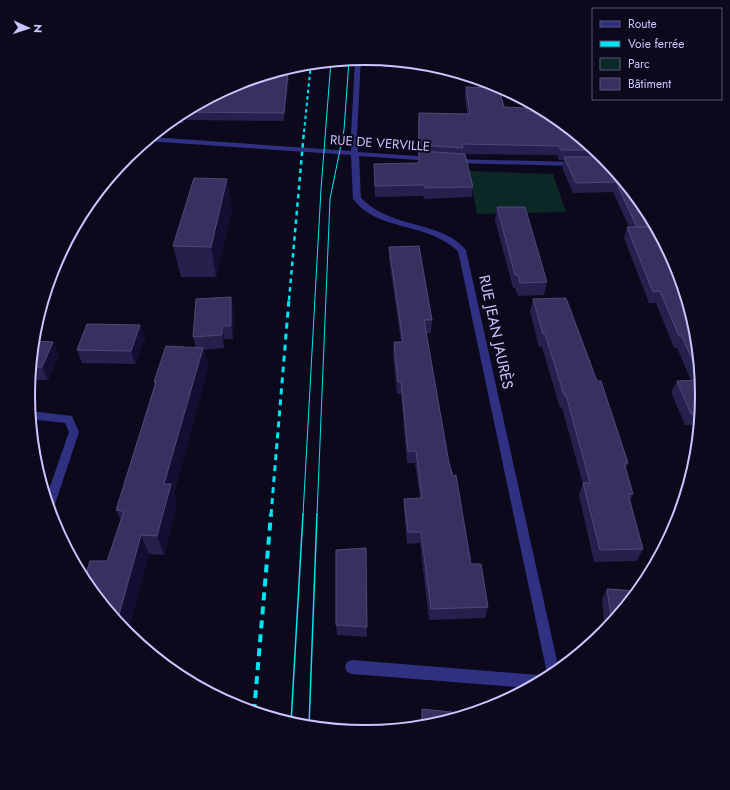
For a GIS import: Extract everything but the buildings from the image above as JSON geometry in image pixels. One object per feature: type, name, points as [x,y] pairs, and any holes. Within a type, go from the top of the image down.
[{"type":"street","name":"RUE JEAN JAURÈS","points":[[358,65],[355,154],[357,199],[362,205],[380,216],[443,235],[455,242],[462,250],[551,667]]},
{"type":"street","name":"RUE DE VERVILLE","points":[[156,140],[442,160],[586,164]]},
{"type":"street","points":[[36,416],[68,419],[74,432],[52,497]]},
{"type":"street","points":[[352,667],[530,681]]},
{"type":"green space","points":[[469,171],[553,174],[566,212],[477,214]]},
{"type":"tram line","points":[[317,515],[330,199],[344,130],[349,66]]},
{"type":"tram line","points":[[303,515],[321,189],[331,67]]},
{"type":"tram line","points":[[291,717],[303,514]]},
{"type":"tram line","points":[[309,720],[317,514]]},
{"type":"railway","points":[[304,132],[310,70]]},
{"type":"railway","points":[[289,300],[304,131]]},
{"type":"railway","points":[[271,515],[289,299]]},
{"type":"railway","points":[[255,705],[271,514]]}]
